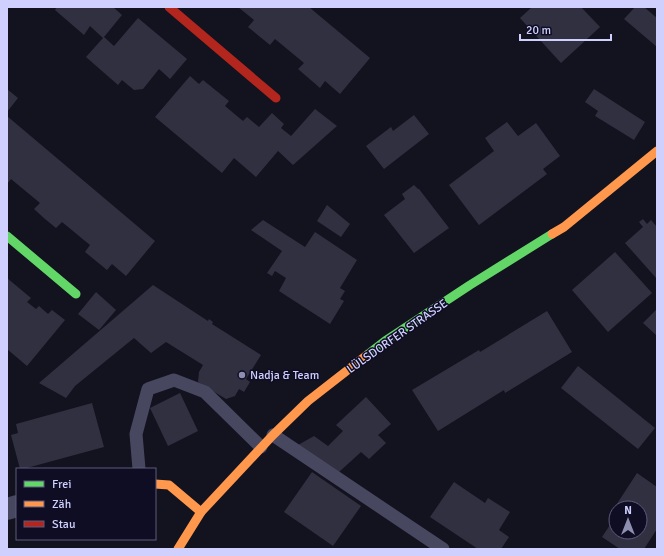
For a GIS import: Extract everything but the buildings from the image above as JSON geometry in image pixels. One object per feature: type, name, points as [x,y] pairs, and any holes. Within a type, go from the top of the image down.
[{"type":"street","points":[[169,7],[276,98]]},
{"type":"street","name":"LÜLSDORFER STRASSE","points":[[178,549],[201,512],[261,447],[308,401],[386,341],[470,285],[564,227],[657,150]]},
{"type":"street","points":[[7,236],[76,294]]},
{"type":"street","points":[[156,484],[169,485],[201,512]]},
{"type":"lane","points":[[139,468],[136,434],[148,389],[174,380],[205,392],[261,447]]},
{"type":"lane","points":[[273,435],[443,549]]},
{"type":"traffic: fast","points":[[367,355],[385,341],[470,285],[552,234]]},
{"type":"traffic: fast","points":[[7,236],[76,294]]},
{"type":"traffic: slow","points":[[552,234],[564,227],[657,151]]},
{"type":"traffic: slow","points":[[178,549],[201,512],[273,435],[308,401],[367,355]]},
{"type":"traffic: slow","points":[[156,484],[169,485],[201,512]]},
{"type":"traffic: jam","points":[[169,7],[276,98]]},
{"type":"place","name":"Nadja & Team","points":[[242,375]]}]
